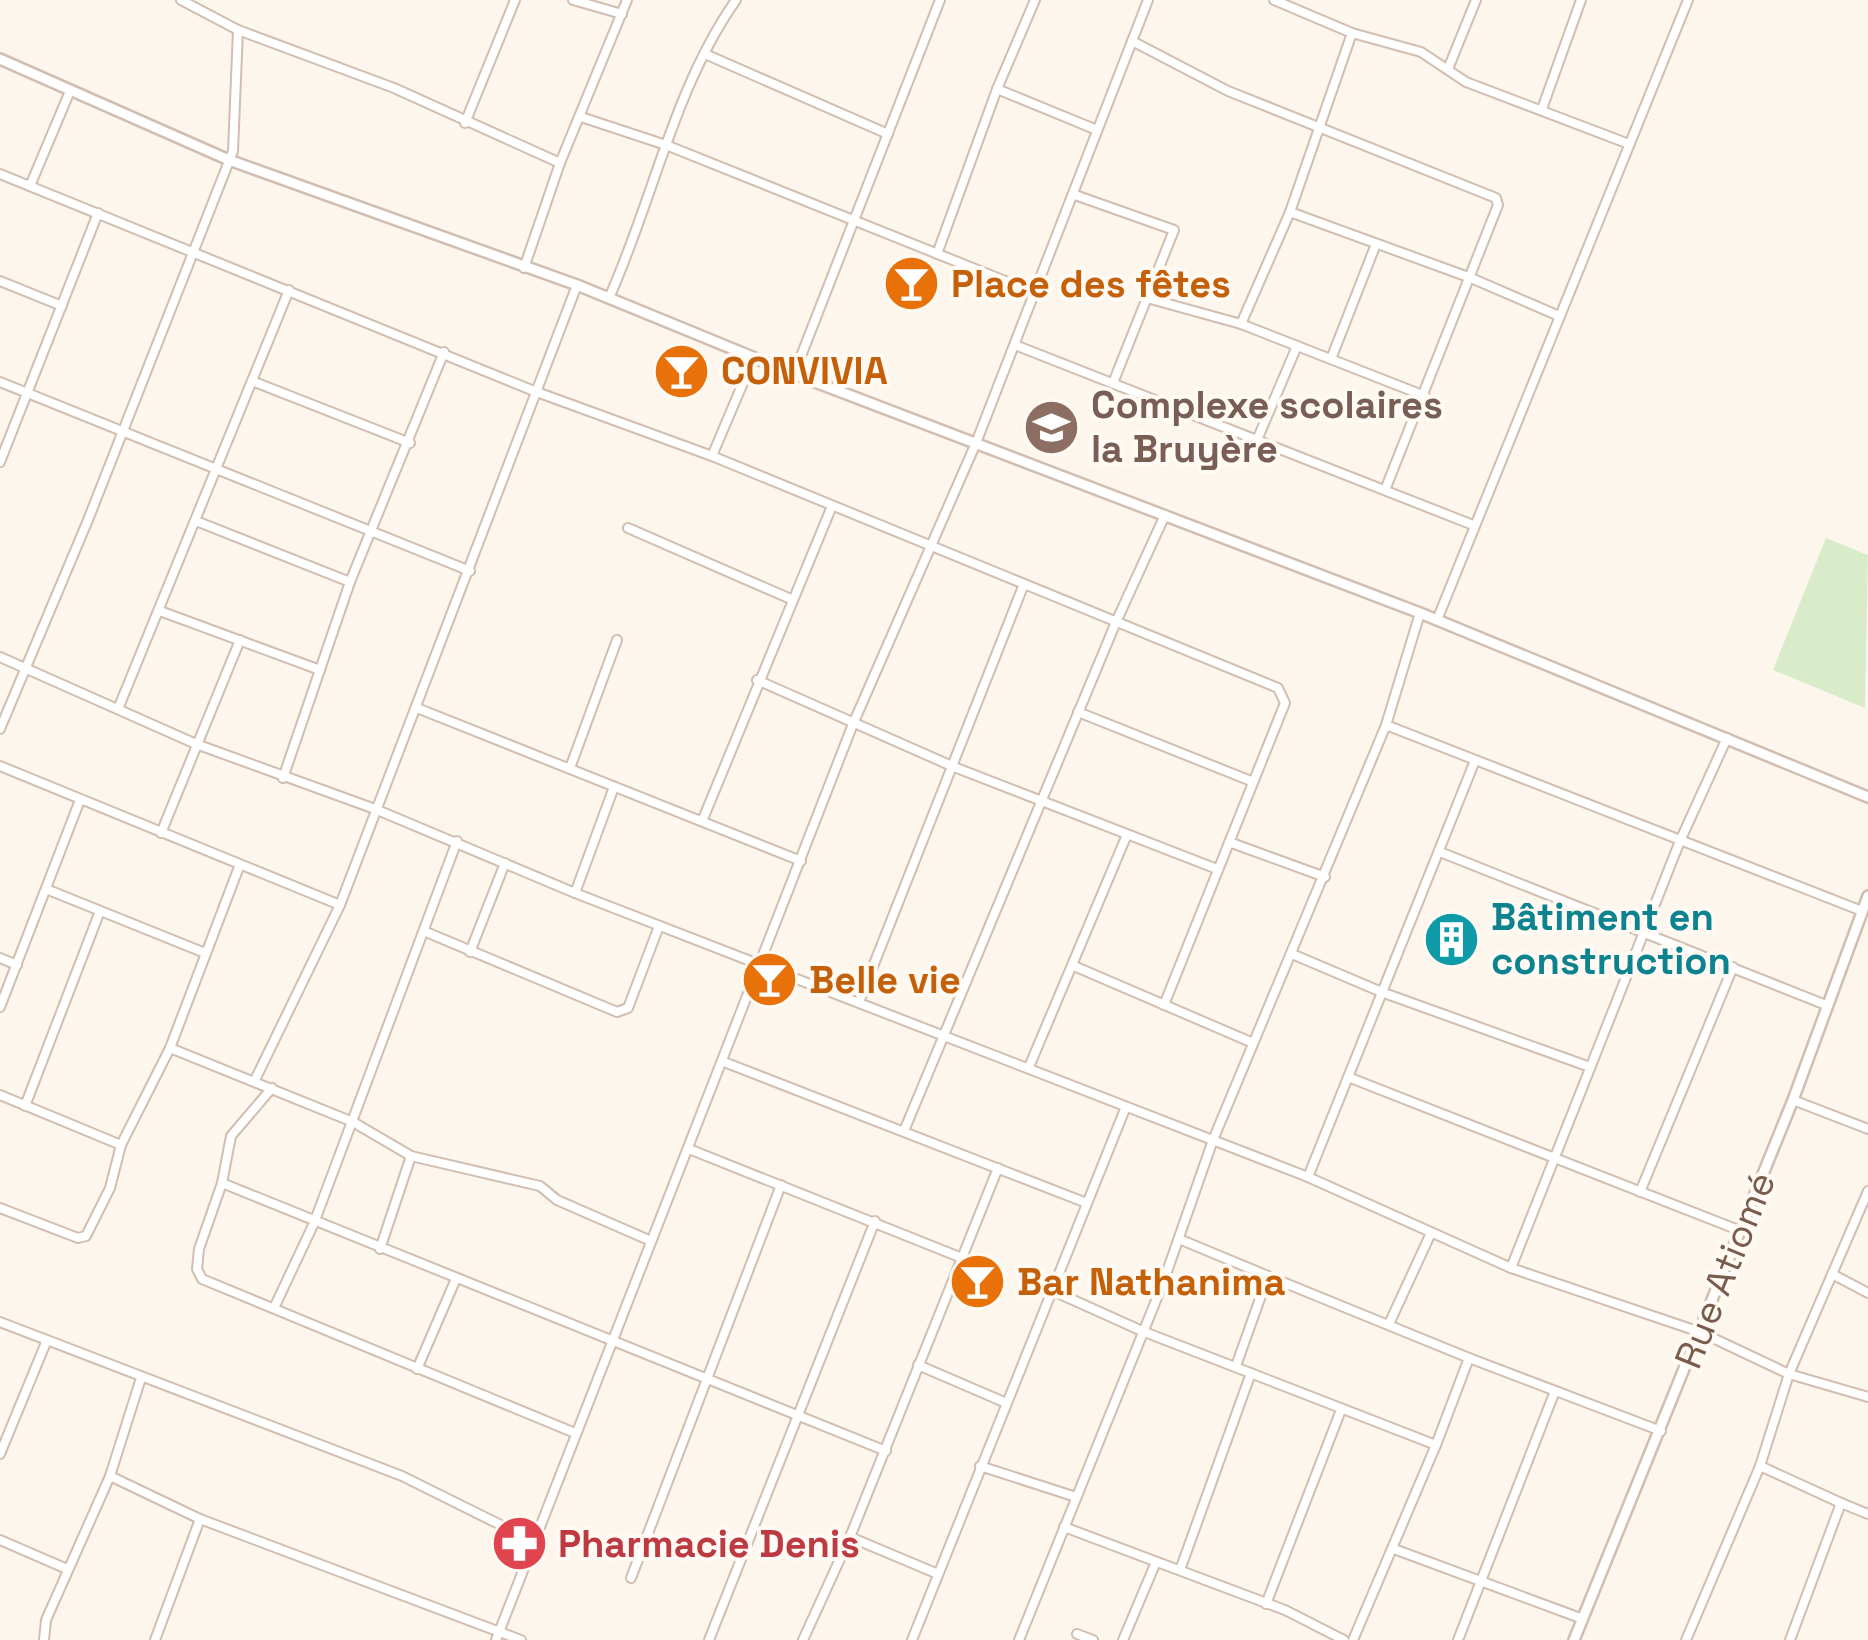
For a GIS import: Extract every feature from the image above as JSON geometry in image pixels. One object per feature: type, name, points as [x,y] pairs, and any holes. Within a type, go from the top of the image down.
[{"type":"street","points":[[181,0],[238,30],[394,88],[560,163]]},
{"type":"street","points":[[465,123],[515,0]]},
{"type":"street","points":[[573,0],[622,14]]},
{"type":"street","points":[[524,268],[560,163],[627,0]]},
{"type":"street","points":[[609,298],[666,145],[705,54],[736,0]]},
{"type":"street","points":[[794,374],[940,0]]},
{"type":"street","points":[[936,254],[997,89],[1035,0]]},
{"type":"street","points":[[498,1636],[852,724],[976,443],[1148,0]]},
{"type":"street","points":[[1274,0],[1352,33],[1421,52],[1466,82],[1629,144]]},
{"type":"street","points":[[1448,69],[1476,0]]},
{"type":"street","points":[[1542,108],[1580,0]]},
{"type":"street","points":[[1437,620],[1688,0]]},
{"type":"street","points":[[0,729],[230,160],[238,30]]},
{"type":"street","points":[[1240,324],[1290,212],[1352,33]]},
{"type":"street","points":[[1132,41],[1228,91],[1496,198],[1498,205],[1471,278],[1385,490]]},
{"type":"street","points":[[705,54],[888,134]]},
{"type":"street","points":[[0,59],[230,160],[577,285],[794,374],[1420,613],[1868,798]]},
{"type":"street","points":[[997,89],[1098,130]]},
{"type":"street","points":[[30,186],[70,91]]},
{"type":"street","points":[[581,117],[666,145],[1035,293]]},
{"type":"street","points":[[0,174],[534,390],[712,456],[1278,688],[1285,703],[1164,1005]]},
{"type":"street","points":[[1075,194],[1174,230],[1113,383]]},
{"type":"street","points":[[1290,212],[1471,278],[1559,316]]},
{"type":"street","points":[[0,462],[98,213]]},
{"type":"street","points":[[1330,359],[1376,244]]},
{"type":"street","points":[[0,281],[62,306]]},
{"type":"street","points":[[255,1080],[340,905],[577,285]]},
{"type":"street","points":[[118,709],[289,290]]},
{"type":"street","points":[[1147,298],[1240,324],[1426,396]]},
{"type":"street","points":[[1015,344],[1473,525]]},
{"type":"street","points":[[1258,440],[1297,346]]},
{"type":"street","points":[[283,778],[350,582],[444,352]]},
{"type":"street","points":[[712,456],[754,356]]},
{"type":"street","points":[[252,381],[410,443]]},
{"type":"street","points":[[0,382],[372,536],[470,571]]},
{"type":"street","points":[[704,820],[757,680],[832,506]]},
{"type":"street","points":[[904,1132],[1164,515]]},
{"type":"street","points":[[196,520],[350,582]]},
{"type":"street","points":[[628,528],[793,600]]},
{"type":"street","points":[[859,1002],[1024,584]]},
{"type":"street","points":[[160,611],[320,670]]},
{"type":"street","points":[[1019,1640],[1179,1239],[1213,1140],[1386,725],[1420,613]]},
{"type":"street","points":[[161,833],[240,640]]},
{"type":"street","points":[[570,768],[618,640]]},
{"type":"street","points":[[0,657],[196,744],[375,808],[659,926],[1308,1177],[1511,1268],[1700,1332],[1789,1374],[1868,1396]]},
{"type":"street","points":[[757,680],[954,767],[1217,870]]},
{"type":"street","points":[[416,708],[801,861]]},
{"type":"street","points":[[1078,712],[1251,781]]},
{"type":"street","points":[[1386,725],[1474,763],[1862,911]]},
{"type":"street","points":[[1511,1268],[1680,841],[1726,738]]},
{"type":"street","points":[[1308,1177],[1474,763]]},
{"type":"street","points":[[0,766],[239,867],[340,905]]},
{"type":"street","points":[[575,892],[614,787]]},
{"type":"street","points":[[0,1007],[80,800]]},
{"type":"street","points":[[1029,1067],[1126,837]]},
{"type":"street","points":[[274,1308],[314,1223],[457,841]]},
{"type":"street","points":[[1229,842],[1325,877]]},
{"type":"street","points":[[1440,852],[1645,930],[1826,1005]]},
{"type":"street","points":[[470,952],[506,863]]},
{"type":"street","points":[[0,1208],[82,1239],[110,1188],[122,1145],[170,1048],[239,867]]},
{"type":"street","points":[[46,890],[205,953]]},
{"type":"street","name":"Rue Atiomé","points":[[1574,1640],[1662,1431],[1793,1100],[1868,896]]},
{"type":"street","points":[[25,1106],[100,911]]},
{"type":"street","points":[[426,932],[623,1011],[628,1008],[659,926]]},
{"type":"street","points":[[1292,954],[1384,993],[1590,1067]]},
{"type":"street","points":[[0,958],[17,965]]},
{"type":"street","points":[[1074,966],[1253,1043]]},
{"type":"street","points":[[1640,1192],[1733,967]]},
{"type":"street","points":[[170,1048],[353,1122],[411,1156],[540,1186],[557,1200],[651,1241]]},
{"type":"street","points":[[724,1062],[1084,1202]]},
{"type":"street","points":[[1348,1077],[1555,1162],[1741,1231]]},
{"type":"street","points":[[272,1088],[235,1129],[222,1183],[199,1249],[199,1275],[576,1433]]},
{"type":"street","points":[[0,1095],[122,1145]]},
{"type":"street","points":[[1793,1100],[1868,1129]]},
{"type":"street","points":[[912,1640],[1084,1202],[1125,1109]]},
{"type":"street","points":[[689,1149],[962,1258]]},
{"type":"street","points":[[380,1249],[411,1156]]},
{"type":"street","points":[[803,1640],[886,1452],[998,1168]]},
{"type":"street","points":[[222,1183],[455,1281],[886,1452]]},
{"type":"street","points":[[631,1578],[781,1185]]},
{"type":"street","points":[[1686,1640],[1760,1466],[1789,1374],[1868,1191]]},
{"type":"street","points":[[709,1640],[875,1221]]},
{"type":"street","points":[[1389,1324],[1431,1234]]},
{"type":"street","points":[[1179,1239],[1469,1358],[1662,1431]]},
{"type":"street","points":[[1832,1274],[1868,1293]]},
{"type":"street","points":[[1236,1366],[1268,1276]]},
{"type":"street","points":[[417,1369],[455,1281]]},
{"type":"street","points":[[1050,1290],[1142,1331],[1436,1445]]},
{"type":"street","points":[[0,1322],[402,1476],[533,1540]]},
{"type":"street","points":[[0,1454],[3,1434],[47,1340]]},
{"type":"street","points":[[1353,1640],[1394,1549],[1469,1358]]},
{"type":"street","points":[[918,1365],[1004,1402]]},
{"type":"street","points":[[1180,1570],[1251,1372]]},
{"type":"street","points":[[44,1640],[46,1620],[110,1476],[142,1378]]},
{"type":"street","points":[[1458,1640],[1554,1391]]},
{"type":"street","points":[[1266,1604],[1341,1410]]},
{"type":"street","points":[[980,1466],[1076,1497]]},
{"type":"street","points":[[1760,1466],[1868,1514]]},
{"type":"street","points":[[110,1476],[200,1519],[498,1636],[521,1640]]},
{"type":"street","points":[[1790,1640],[1841,1502]]},
{"type":"street","points":[[154,1640],[200,1519]]},
{"type":"street","points":[[1064,1527],[1266,1604],[1344,1640]]},
{"type":"street","points":[[850,1537],[938,1574]]},
{"type":"street","points":[[0,1540],[67,1570]]},
{"type":"street","points":[[1394,1549],[1583,1619]]},
{"type":"street","points":[[1123,1640],[1156,1562]]},
{"type":"street","points":[[1077,1634],[1093,1640]]},
{"type":"green space","points":[[1826,538],[1868,555],[1865,708],[1773,670]]},
{"type":"place","name":"Place des fêtes","points":[[912,284]]},
{"type":"place","name":"CONVIVIA","points":[[682,371]]},
{"type":"place","name":"Complexe scolaires la Bruyère","points":[[1052,427]]},
{"type":"place","name":"Bâtiment en construction","points":[[1452,939]]},
{"type":"place","name":"Belle vie","points":[[770,980]]},
{"type":"place","name":"Bar Nathanima","points":[[978,1282]]},
{"type":"place","name":"Pharmacie Denis","points":[[519,1544]]}]
